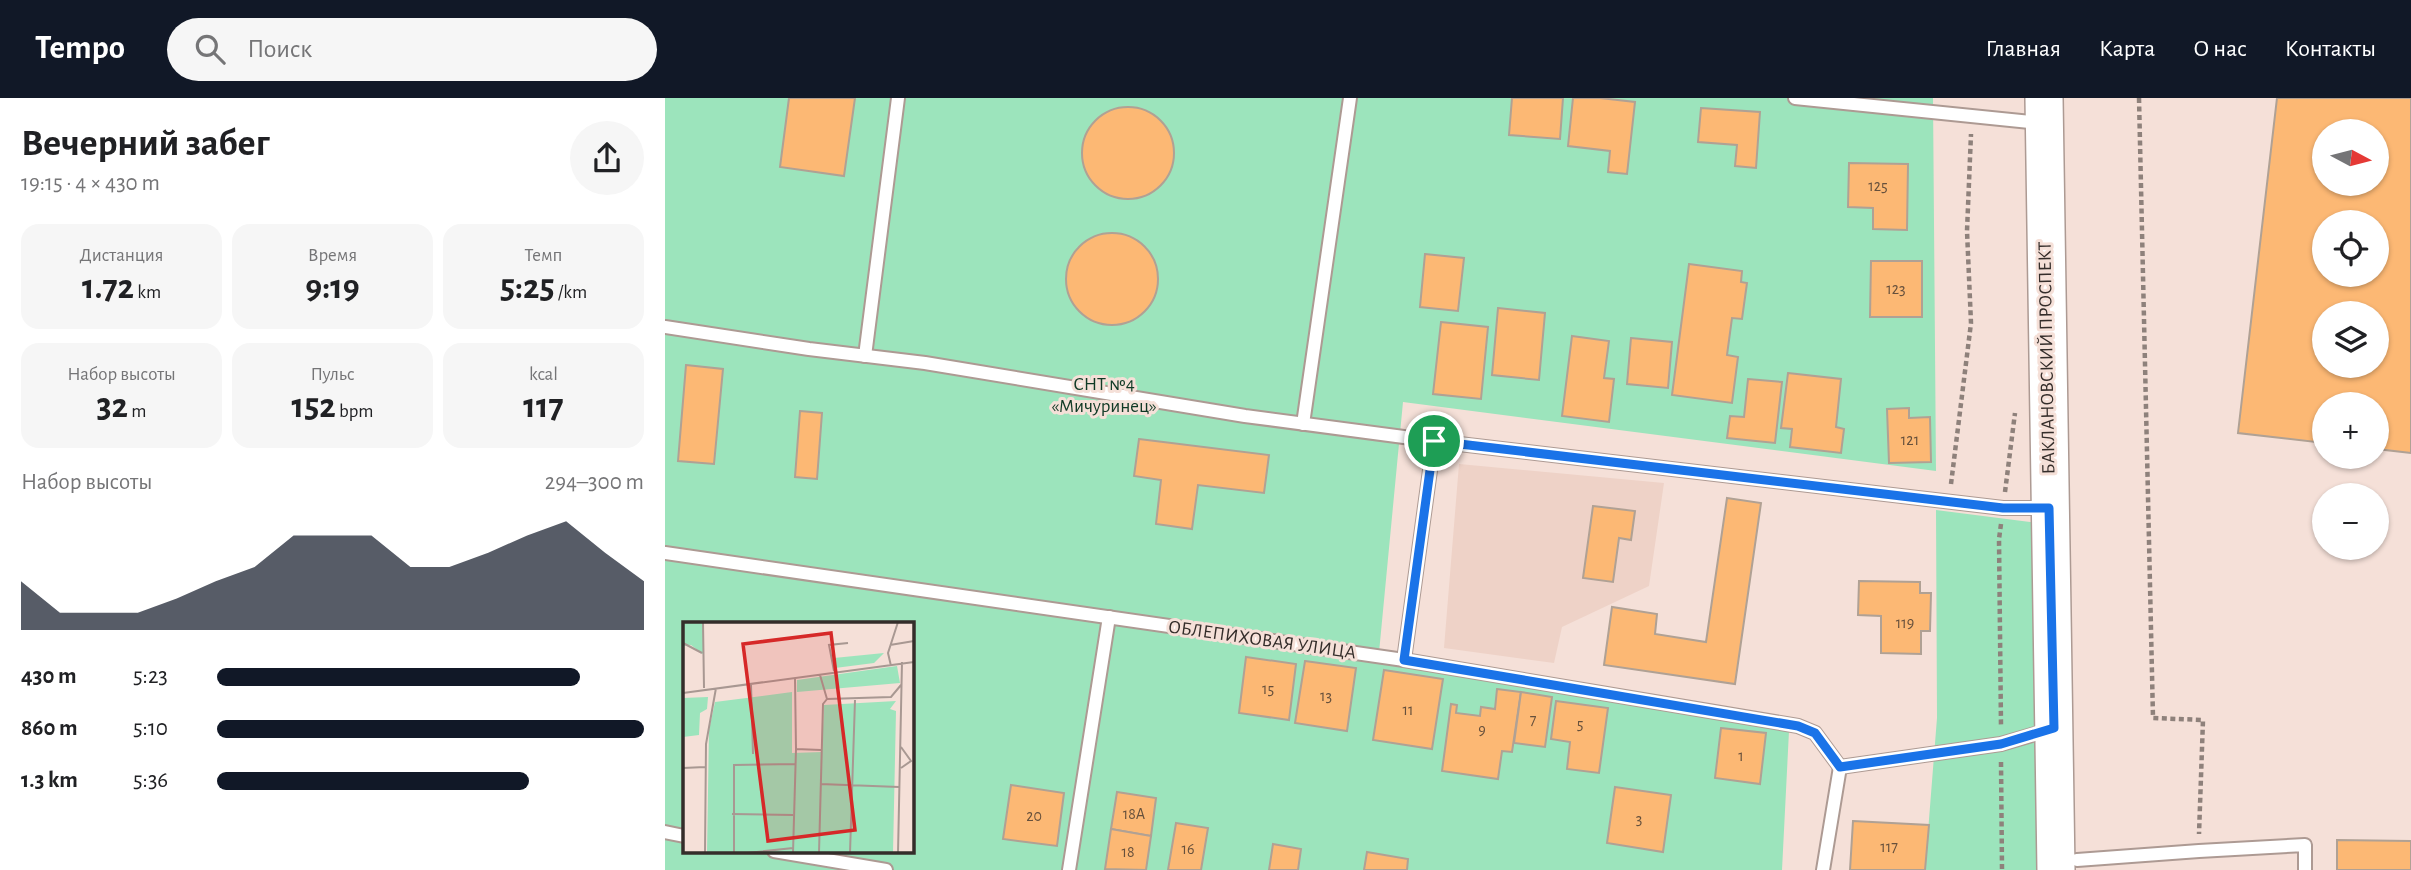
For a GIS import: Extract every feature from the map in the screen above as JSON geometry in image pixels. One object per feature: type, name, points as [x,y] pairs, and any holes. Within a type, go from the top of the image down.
[{"type":"main road","name":"БАКЛАНОВСКИЙ ПРОСПЕКТ","points":[[2051,107],[2049,508],[2054,728],[2070,867]]},
{"type":"main road","name":"БАКЛАНОВСКИЙ ПРОСПЕКТ","points":[[2051,107],[2070,867]]},
{"type":"lane","points":[[865,356],[898,98]]},
{"type":"lane","points":[[1303,424],[1350,98]]},
{"type":"lane","points":[[1795,98],[1972,116],[2051,107]]},
{"type":"lane","points":[[665,327],[925,363],[1303,424],[1949,502],[2003,508],[2049,508]]},
{"type":"lane","points":[[1404,660],[1434,441]]},
{"type":"lane","name":"ОБЛЕПИХОВАЯ УЛИЦА","points":[[665,553],[1404,660],[1798,726],[1815,733],[1840,767]]},
{"type":"lane","points":[[1069,870],[1109,618]]},
{"type":"lane","points":[[1823,870],[1840,767],[2001,744],[2054,728]]},
{"type":"lane","points":[[665,832],[683,836]]},
{"type":"lane","points":[[2070,867],[2199,851],[2305,845],[2305,870]]},
{"type":"lane","points":[[779,852],[886,870]]},
{"type":"path","points":[[2139,98],[2153,718],[2203,720],[2199,851]]},
{"type":"path","points":[[1949,502],[1971,323],[1967,231],[1972,116]]},
{"type":"path","points":[[2002,870],[1999,539],[2017,403]]},
{"type":"shaded area","points":[[1459,464],[1664,483],[1649,586],[1562,627],[1554,663],[1444,648]]},
{"type":"green space","name":"СНТ №4 «Мичуринец»","points":[[665,98],[1933,98],[1936,471],[1403,402],[1378,663],[1738,720],[1789,731],[1782,870],[665,870]]},
{"type":"green space","points":[[1936,510],[2037,523],[2041,870],[1925,870],[1937,718]]},
{"type":"building","points":[[789,98],[855,98],[844,176],[780,167]]},
{"type":"building","points":[[1512,98],[1563,98],[1560,139],[1509,135]]},
{"type":"building","points":[[1573,98],[1635,102],[1627,174],[1608,172],[1610,151],[1568,146]]},
{"type":"building","points":[[2277,98],[2411,98],[2411,453],[2389,450],[2389,392],[2312,392],[2312,442],[2238,433]]},
{"type":"building","points":[[1128,107],[1146,110],[1161,120],[1171,135],[1174,153],[1171,171],[1161,186],[1146,196],[1128,199],[1110,196],[1095,186],[1085,171],[1082,153],[1085,135],[1095,120],[1110,110]]},
{"type":"building","points":[[1701,108],[1760,112],[1756,168],[1735,166],[1737,145],[1698,142]]},
{"type":"building","points":[[1849,163],[1908,164],[1907,230],[1873,229],[1873,208],[1848,207]]},
{"type":"building","points":[[1112,233],[1130,236],[1145,246],[1155,261],[1158,279],[1155,297],[1145,312],[1130,322],[1112,325],[1094,322],[1079,312],[1069,297],[1066,279],[1069,261],[1079,246],[1094,236]]},
{"type":"building","points":[[1425,254],[1464,258],[1458,311],[1420,307]]},
{"type":"building","points":[[1871,261],[1922,261],[1922,317],[1870,317]]},
{"type":"building","points":[[1689,264],[1742,271],[1741,282],[1747,283],[1742,319],[1732,318],[1727,355],[1738,357],[1732,403],[1672,395]]},
{"type":"building","points":[[1498,308],[1545,313],[1539,380],[1492,375]]},
{"type":"building","points":[[1441,322],[1488,327],[1481,399],[1433,394]]},
{"type":"building","points":[[1572,336],[1609,341],[1604,378],[1614,379],[1609,422],[1562,416]]},
{"type":"building","points":[[1631,338],[1672,342],[1668,388],[1627,384]]},
{"type":"building","points":[[686,365],[723,369],[714,464],[678,461]]},
{"type":"building","points":[[1788,373],[1841,379],[1836,427],[1844,429],[1841,453],[1790,447],[1792,429],[1781,428]]},
{"type":"building","points":[[1748,379],[1782,382],[1775,443],[1727,438],[1730,416],[1744,417]]},
{"type":"building","points":[[1909,408],[1909,418],[1930,417],[1931,462],[1889,463],[1887,409]]},
{"type":"building","points":[[800,411],[822,413],[817,479],[795,477]]},
{"type":"building","points":[[1139,439],[1269,455],[1264,493],[1198,485],[1192,529],[1156,524],[1161,480],[1134,476]]},
{"type":"building","points":[[1727,498],[1761,503],[1735,684],[1604,665],[1612,607],[1657,614],[1655,634],[1706,642]]},
{"type":"building","points":[[1593,506],[1635,511],[1631,540],[1619,538],[1613,582],[1583,578]]},
{"type":"building","points":[[1859,581],[1920,582],[1920,593],[1931,593],[1930,631],[1921,631],[1921,654],[1881,653],[1881,616],[1858,615]]},
{"type":"building","points":[[1246,657],[1296,664],[1289,720],[1239,713]]},
{"type":"building","points":[[1305,661],[1356,668],[1347,731],[1295,723]]},
{"type":"building","points":[[1384,670],[1443,679],[1432,749],[1373,740]]},
{"type":"building","points":[[1497,689],[1521,692],[1512,752],[1502,751],[1498,779],[1442,771],[1451,704],[1457,705],[1456,713],[1480,716],[1481,707],[1495,709]]},
{"type":"building","points":[[1521,692],[1552,697],[1545,747],[1514,743]]},
{"type":"building","points":[[1556,701],[1608,708],[1599,773],[1567,769],[1570,742],[1551,739]]},
{"type":"building","points":[[1721,728],[1766,733],[1760,784],[1715,778]]},
{"type":"building","points":[[1011,785],[1064,793],[1057,846],[1003,839]]},
{"type":"building","points":[[1615,787],[1671,795],[1663,852],[1607,843]]},
{"type":"building","points":[[1117,792],[1156,798],[1151,836],[1111,829]]},
{"type":"building","points":[[1853,821],[1929,825],[1925,870],[1850,870]]},
{"type":"building","points":[[1176,823],[1208,828],[1201,870],[1168,870]]},
{"type":"building","points":[[1111,829],[1151,836],[1146,870],[1105,869]]},
{"type":"building","points":[[2337,840],[2411,841],[2411,870],[2337,870]]},
{"type":"building","points":[[1273,844],[1301,849],[1298,870],[1269,870]]},
{"type":"building","points":[[1367,852],[1408,859],[1407,870],[1364,870]]},
{"type":"route","points":[[1434,441],[2003,508],[2049,508],[2054,728],[2001,744],[1840,767],[1815,733],[1798,726],[1404,660],[1434,441]]}]
